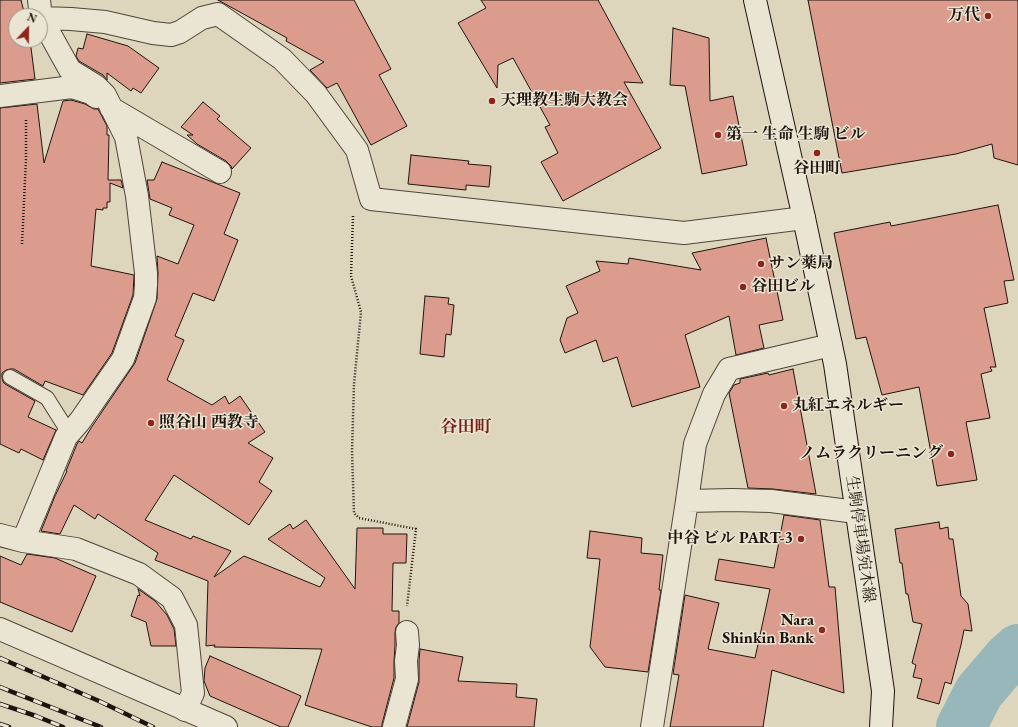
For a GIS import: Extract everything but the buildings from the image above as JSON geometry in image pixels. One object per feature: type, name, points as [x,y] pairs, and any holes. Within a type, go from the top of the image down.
[{"type":"street","name":"生駒停車場宛木線","points":[[755,0],[835,364],[883,691],[881,727]]},
{"type":"street","points":[[48,12],[70,19],[105,22],[154,33],[171,35],[180,32],[202,18],[218,14],[282,59],[316,94],[357,150],[371,199],[684,232],[804,218]]},
{"type":"street","points":[[22,541],[66,438],[80,421],[123,359],[145,298],[146,273],[137,196],[126,137],[105,96],[96,86],[70,70],[48,25]]},
{"type":"street","points":[[0,96],[72,88],[91,93],[220,172]]},
{"type":"street","points":[[652,727],[695,444],[714,394],[729,369],[831,345]]},
{"type":"street","points":[[687,501],[770,500],[856,512]]},
{"type":"street","points":[[0,536],[22,541],[76,549],[139,574],[172,598],[186,625],[193,693],[184,710]]},
{"type":"street","points":[[0,629],[226,727]]},
{"type":"street","points":[[394,727],[407,679],[407,632]]},
{"type":"lane","points":[[10,377],[47,398],[69,433]]},
{"type":"path","points":[[22,244],[26,159],[26,92]]},
{"type":"path","points":[[371,199],[355,205],[352,220],[351,276],[361,312],[354,384],[352,451],[354,513],[359,518],[416,529],[406,620],[407,632]]},
{"type":"waterway","points":[[961,727],[979,692],[1008,658],[1018,649]]},
{"type":"railway","points":[[0,658],[99,701],[153,727]]},
{"type":"railway","points":[[0,687],[101,727]]},
{"type":"railway","points":[[0,704],[63,727]]},
{"type":"railway","points":[[0,724],[9,727]]},
{"type":"place","name":"万代","points":[[988,16]]},
{"type":"place","name":"天理教生駒大教会","points":[[492,101]]},
{"type":"place","name":"第一 生命 生駒 ビル","points":[[718,135]]},
{"type":"place","name":"谷田町","points":[[817,153]]},
{"type":"place","name":"サン薬局","points":[[761,264]]},
{"type":"place","name":"谷田ビル","points":[[743,287]]},
{"type":"place","name":"丸紅エネルギー","points":[[784,406]]},
{"type":"place","name":"照谷山 西教寺","points":[[151,423]]},
{"type":"place","name":"ノムラクリーニング","points":[[951,454]]},
{"type":"place","name":"中谷 ビル PART-3","points":[[801,539]]},
{"type":"place","name":"Nara Shinkin Bank","points":[[822,630]]},
{"type":"district","name":"谷田町","points":[[466,427]]}]
